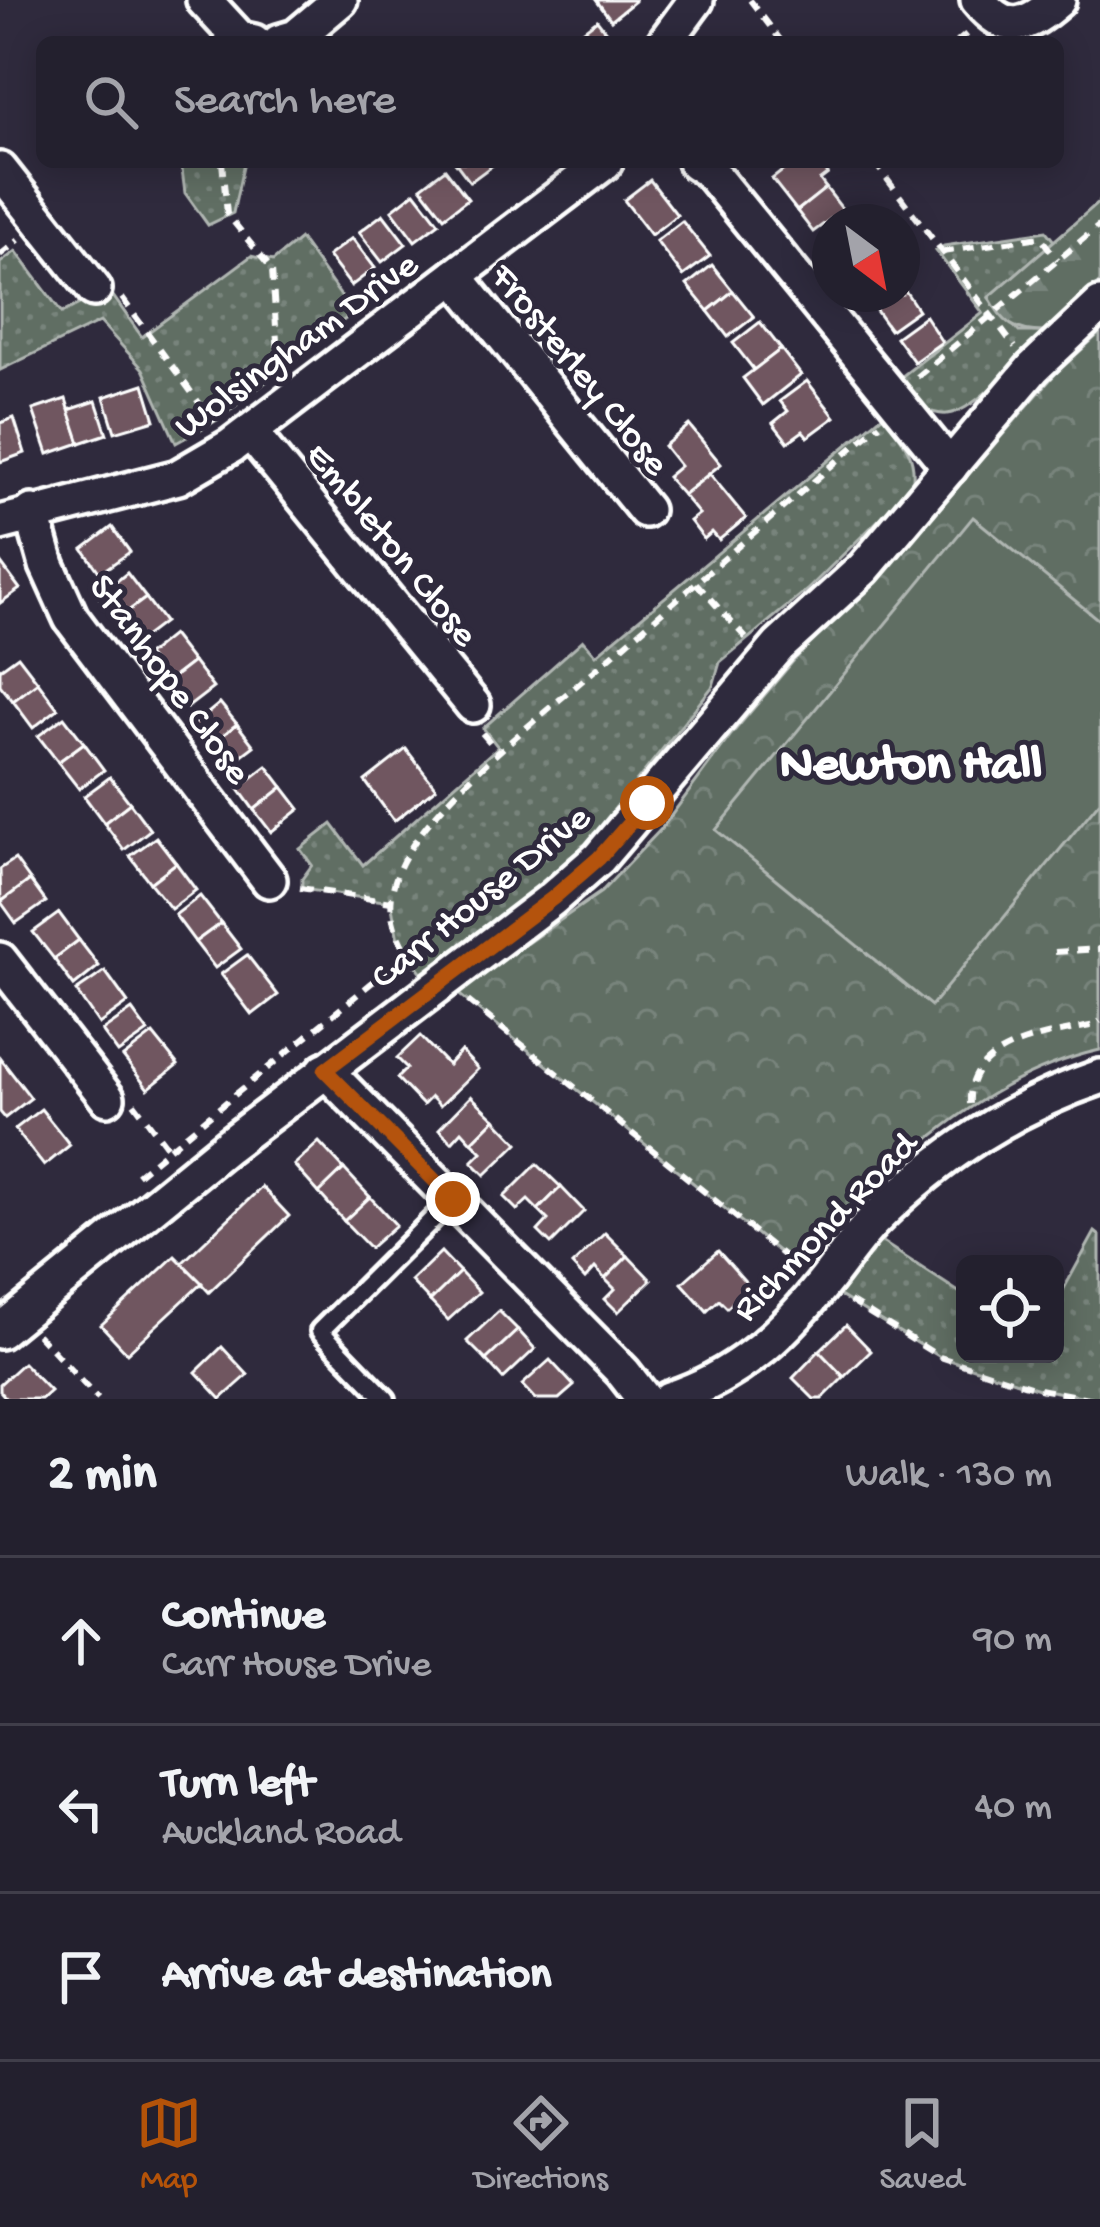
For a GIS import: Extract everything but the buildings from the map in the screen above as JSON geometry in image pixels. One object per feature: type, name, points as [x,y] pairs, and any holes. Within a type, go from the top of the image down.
[{"type":"street","points":[[204,0],[237,36]]},
{"type":"street","points":[[297,36],[340,0]]},
{"type":"street","points":[[669,36],[696,0]]},
{"type":"street","points":[[978,0],[989,14],[1011,25],[1034,21],[1058,0]]},
{"type":"street","name":"Wolsingham Drive","points":[[16,518],[178,477],[241,439],[597,168]]},
{"type":"street","points":[[704,168],[950,467]]},
{"type":"street","points":[[0,170],[94,290]]},
{"type":"street","name":"Frosterley Close","points":[[455,276],[645,510]]},
{"type":"street","name":"Carr House Drive","points":[[9,1322],[599,858],[766,660],[864,568],[1033,368],[1100,305]]},
{"type":"street","name":"Embleton Close","points":[[241,439],[472,713]]},
{"type":"street","name":"Stanhope Close","points":[[16,518],[47,565],[71,618],[269,880]]},
{"type":"street","points":[[0,960],[107,1098]]},
{"type":"street","points":[[325,1070],[623,1372],[644,1399]]},
{"type":"street","name":"Richmond Road","points":[[669,1399],[747,1362],[791,1324],[872,1222],[944,1156],[1054,1093],[1100,1076]]},
{"type":"lane","points":[[386,1399],[320,1331],[453,1199]]},
{"type":"path","points":[[750,0],[777,36]]},
{"type":"path","points":[[223,168],[227,214],[272,269],[280,373],[296,397]]},
{"type":"path","points":[[879,168],[1033,368]]},
{"type":"path","points":[[407,954],[392,926],[396,875],[409,849],[499,753],[696,583],[990,317],[1100,226]]},
{"type":"path","points":[[942,252],[1040,237],[1058,260]]},
{"type":"path","points":[[136,319],[241,439]]},
{"type":"path","points":[[696,583],[766,660]]},
{"type":"path","points":[[472,713],[499,753]]},
{"type":"path","points":[[269,880],[391,902]]},
{"type":"path","points":[[1055,952],[1100,949]]},
{"type":"path","points":[[443,979],[822,1285],[940,1357],[1039,1389],[1094,1399]]},
{"type":"path","points":[[979,1133],[969,1088],[976,1073],[1025,1039],[1100,1021]]},
{"type":"path","points":[[107,1098],[134,1103],[168,1148]]},
{"type":"path","points":[[9,1322],[98,1399]]},
{"type":"green space","points":[[182,168],[243,168],[233,213],[208,225],[185,193]]},
{"type":"green space","points":[[1100,201],[1100,282],[1044,332],[1011,325],[989,297]]},
{"type":"green space","points":[[1046,231],[1054,241],[989,298],[1019,332],[1044,332],[972,403],[947,414],[927,411],[901,377],[983,313],[936,251]]},
{"type":"green space","points":[[300,239],[353,313],[219,419],[176,443],[143,369],[100,322],[0,370],[0,263],[16,251],[62,313],[108,289],[142,337],[251,256],[273,261]]},
{"type":"green space","points":[[1100,333],[1100,1050],[1011,1083],[971,1107],[898,1166],[800,1269],[456,992],[601,892],[662,828],[795,659],[886,570],[1055,374]]},
{"type":"green space","points":[[883,415],[910,456],[912,487],[807,590],[720,662],[713,686],[588,842],[548,879],[422,973],[398,940],[391,902],[302,889],[302,879],[312,865],[300,849],[332,824],[363,865],[498,747],[483,728],[583,640],[596,655]]},
{"type":"green space","points":[[973,517],[1100,621],[1100,801],[931,1006],[716,830]]},
{"type":"green space","points":[[1095,1232],[1100,1236],[1100,1399],[1039,1389],[959,1363],[1064,1363],[1064,1289]]},
{"type":"green space","points":[[879,1240],[956,1290],[956,1362],[837,1294]]},
{"type":"district","name":"Newton Hall","points":[[911,759]]},
{"type":"route","points":[[453,1199],[325,1070],[553,898],[599,858],[647,803]]}]
